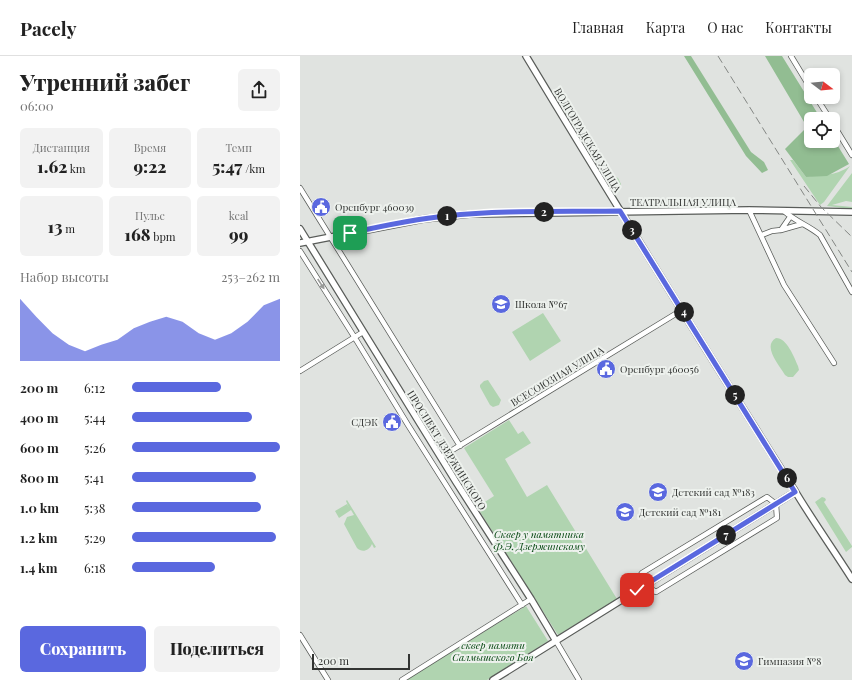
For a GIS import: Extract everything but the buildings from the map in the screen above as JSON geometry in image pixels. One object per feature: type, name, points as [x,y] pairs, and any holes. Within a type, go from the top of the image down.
[{"type":"main road","name":"ВОЛГОГРАДСКАЯ УЛИЦА","points":[[526,56],[620,211],[795,492],[852,579]]},
{"type":"main road","name":"ТЕАТРАЛЬНАЯ УЛИЦА","points":[[300,243],[423,219],[499,213],[749,210],[852,212]]},
{"type":"main road","name":"ПРОСПЕКТ ДЗЕРЖИНСКОГО","points":[[300,229],[556,640]]},
{"type":"main road","points":[[493,680],[795,492]]},
{"type":"street","points":[[791,56],[804,77]]},
{"type":"street","points":[[840,135],[852,155]]},
{"type":"street","points":[[300,188],[460,446]]},
{"type":"street","points":[[749,210],[762,235],[784,285],[834,363]]},
{"type":"street","points":[[784,211],[790,217],[820,235],[852,292]]},
{"type":"street","points":[[781,230],[790,217]]},
{"type":"street","points":[[762,235],[772,231],[802,224]]},
{"type":"street","points":[[300,251],[522,605]]},
{"type":"street","name":"ВСЕСОЮЗНАЯ УЛИЦА","points":[[441,457],[682,310]]},
{"type":"street","points":[[300,371],[363,332]]},
{"type":"street","points":[[637,590],[636,580],[642,573],[767,497],[776,504],[777,518],[656,592],[645,585]]},
{"type":"street","points":[[402,680],[531,599]]},
{"type":"street","points":[[300,635],[328,680]]},
{"type":"street","name":"ПРОСПЕКТ ДЗЕРЖИНСКОГО","points":[[556,640],[579,680]]},
{"type":"green space","points":[[684,56],[691,56],[751,152],[764,162],[768,170],[762,173],[746,156]]},
{"type":"green space","points":[[765,56],[782,56],[804,92],[804,104],[812,104],[817,112],[804,112],[804,122]]},
{"type":"green space","points":[[804,130],[804,148],[839,148],[849,164],[827,176],[806,177],[785,149]]},
{"type":"green space","points":[[790,160],[793,160],[806,177],[834,174],[850,166],[824,202],[820,205]]},
{"type":"green space","points":[[607,173],[618,178],[621,184],[618,188],[614,190],[609,188],[605,181],[605,176]]},
{"type":"green space","points":[[852,173],[852,202],[846,201],[832,205],[852,207],[852,209],[827,206]]},
{"type":"green space","points":[[543,313],[561,341],[530,361],[512,332]]},
{"type":"green space","points":[[776,338],[787,344],[798,366],[799,370],[793,377],[788,377],[785,375],[773,356],[771,346],[772,341]]},
{"type":"green space","points":[[488,380],[501,400],[499,405],[493,407],[490,405],[480,387],[484,381]]},
{"type":"green space","name":"Сквер у памятника Ф.Э. Дзержинскому","points":[[509,420],[518,434],[523,431],[531,443],[505,459],[527,497],[547,485],[617,599],[558,635],[477,507],[494,496],[464,448]]},
{"type":"green space","points":[[822,497],[825,498],[826,500],[824,502],[852,546],[846,552],[815,502]]},
{"type":"green space","points":[[347,500],[376,547],[374,548],[372,544],[365,550],[359,550],[357,548],[344,524],[347,517],[354,515],[351,510],[339,518],[335,511],[347,504],[349,508],[346,501]]},
{"type":"green space","name":"сквер памяти Салмышского Боя","points":[[526,606],[548,641],[487,680],[406,680]]},
{"type":"railway","points":[[718,56],[852,272]]},
{"type":"railway","points":[[804,186],[821,207],[852,237]]},
{"type":"place","name":"Оренбург 460039","points":[[321,207]]},
{"type":"place","name":"Школа №67","points":[[501,304]]},
{"type":"place","name":"Оренбург 460056","points":[[606,369]]},
{"type":"place","name":"СДЭК","points":[[392,422]]},
{"type":"place","name":"Детский сад №183","points":[[658,492]]},
{"type":"place","name":"Детский сад №181","points":[[625,512]]},
{"type":"place","name":"Гимназия №8","points":[[744,661]]},
{"type":"route","points":[[350,233],[423,219],[469,214],[620,211],[795,492],[637,590]]}]
